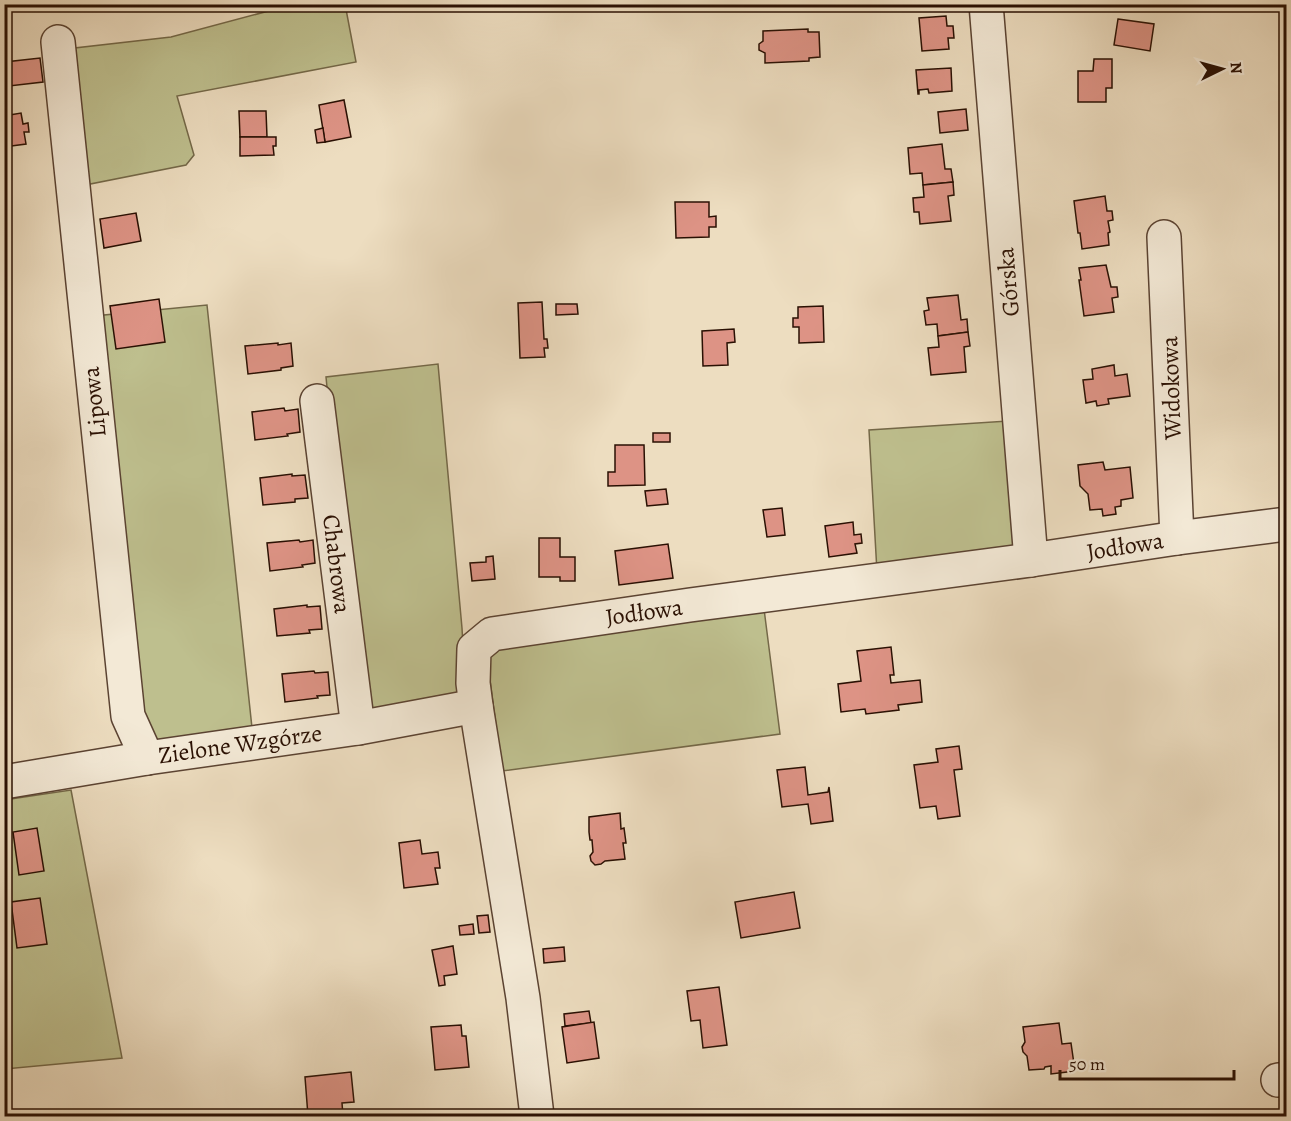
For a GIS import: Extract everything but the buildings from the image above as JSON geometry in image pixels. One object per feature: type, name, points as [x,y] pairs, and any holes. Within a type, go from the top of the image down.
[{"type":"street","name":"Górska","points":[[986,4],[1031,560]]},
{"type":"street","name":"Lipowa","points":[[58,42],[128,716],[147,758]]},
{"type":"street","name":"Widokowa","points":[[1164,237],[1177,538]]},
{"type":"street","name":"Chabrowa","points":[[317,401],[358,728]]},
{"type":"street","name":"Jodłowa","points":[[537,1116],[523,998],[473,683],[474,649],[492,634],[1287,524]]},
{"type":"street","name":"Zielone Wzgórze","points":[[4,782],[147,758],[358,728],[476,706]]},
{"type":"green space","points":[[345,4],[356,62],[177,96],[194,155],[186,165],[80,186],[66,49],[171,37],[291,5]]},
{"type":"green space","points":[[207,305],[252,728],[153,746],[135,714],[94,316]]},
{"type":"green space","points":[[438,364],[462,628],[466,701],[370,712],[357,695],[326,377]]},
{"type":"green space","points":[[1008,421],[1022,548],[877,572],[869,430]]},
{"type":"green space","points":[[763,601],[780,734],[502,771],[487,657],[509,637]]},
{"type":"green space","points":[[71,790],[122,1058],[5,1069],[4,800]]}]
